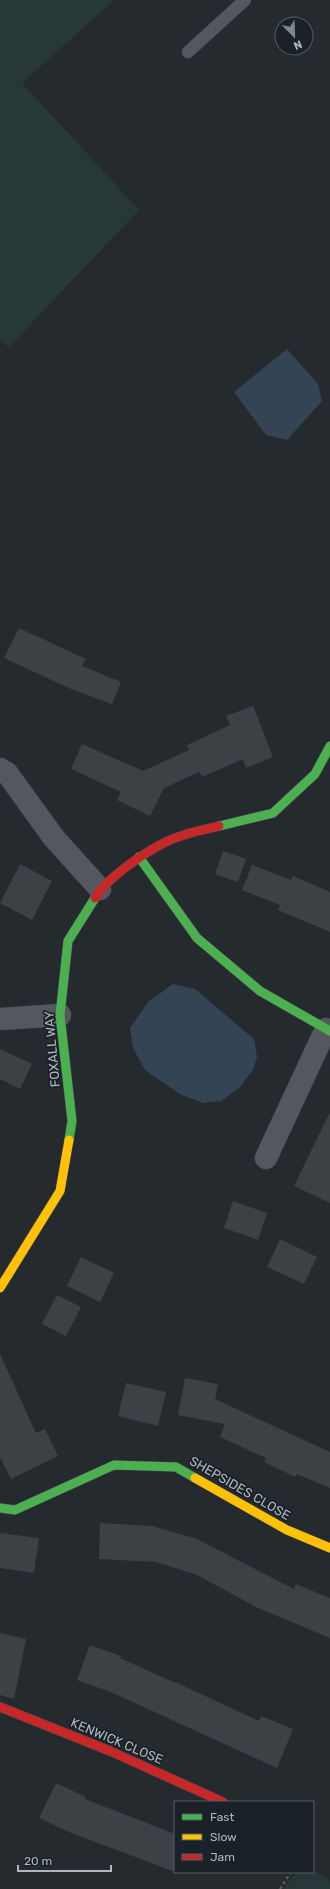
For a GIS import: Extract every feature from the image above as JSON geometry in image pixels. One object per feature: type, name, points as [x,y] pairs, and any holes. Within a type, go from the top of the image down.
[{"type":"street","name":"FOXALL WAY","points":[[0,1288],[60,1191],[72,1121],[60,1015],[68,940],[100,889],[139,858],[182,835],[273,813],[315,774],[330,746]]},
{"type":"street","points":[[0,769],[7,774],[54,838],[100,889]]},
{"type":"street","points":[[139,858],[197,938],[260,991],[328,1030],[266,1158]]},
{"type":"street","points":[[0,1019],[60,1015]]},
{"type":"street","name":"SHEPSIDES CLOSE","points":[[0,1508],[15,1510],[114,1465],[176,1467],[287,1530],[330,1548]]},
{"type":"street","name":"KENWICK CLOSE","points":[[0,1707],[110,1751],[221,1801]]},
{"type":"lane","points":[[188,52],[245,0]]},
{"type":"path","points":[[280,1889],[290,1873]]},
{"type":"shaded area","points":[[0,0],[114,0],[22,83],[139,210],[9,347],[0,341]]},
{"type":"shaded area","points":[[314,1870],[330,1881],[330,1889],[283,1889],[296,1873],[314,1873]]},
{"type":"water","points":[[287,349],[318,384],[322,401],[287,440],[266,435],[234,392]]},
{"type":"water","points":[[173,984],[195,989],[254,1039],[257,1057],[253,1070],[240,1087],[221,1101],[204,1103],[181,1095],[145,1070],[133,1048],[130,1028],[148,1002]]},
{"type":"building","points":[[19,628],[86,659],[82,666],[121,682],[112,704],[71,689],[4,658]]},
{"type":"building","points":[[253,706],[273,757],[246,768],[243,759],[202,777],[199,772],[164,788],[150,816],[117,800],[121,792],[71,769],[82,744],[143,771],[189,750],[187,745],[230,725],[226,716]]},
{"type":"building","points":[[223,851],[246,859],[238,882],[215,874]]},
{"type":"building","points":[[20,864],[52,881],[32,920],[0,903]]},
{"type":"building","points":[[252,865],[291,880],[293,876],[330,892],[330,932],[278,910],[280,905],[242,890]]},
{"type":"building","points":[[0,1049],[32,1064],[20,1089],[0,1079]]},
{"type":"building","points":[[330,1112],[330,1203],[294,1186]]},
{"type":"building","points":[[233,1201],[267,1213],[258,1240],[224,1228]]},
{"type":"building","points":[[280,1239],[317,1257],[304,1284],[267,1267]]},
{"type":"building","points":[[81,1257],[114,1273],[100,1302],[67,1286]]},
{"type":"building","points":[[57,1295],[81,1307],[66,1336],[42,1324]]},
{"type":"building","points":[[0,1354],[36,1433],[45,1429],[58,1456],[11,1479],[0,1457]]},
{"type":"building","points":[[185,1378],[218,1384],[215,1399],[330,1452],[330,1488],[297,1474],[295,1477],[264,1462],[266,1458],[220,1437],[225,1424],[178,1415]]},
{"type":"building","points":[[126,1383],[166,1392],[158,1426],[118,1416]]},
{"type":"building","points":[[100,1523],[152,1526],[197,1539],[294,1589],[296,1584],[330,1598],[330,1638],[258,1608],[197,1575],[156,1562],[99,1559]]},
{"type":"building","points":[[0,1533],[39,1538],[34,1573],[0,1568]]},
{"type":"building","points":[[0,1633],[26,1639],[14,1699],[0,1695]]},
{"type":"building","points":[[90,1645],[121,1656],[120,1658],[259,1721],[261,1716],[293,1729],[277,1768],[113,1693],[77,1680]]},
{"type":"building","points":[[56,1783],[86,1797],[85,1799],[174,1834],[174,1872],[69,1832],[39,1818]]},
{"type":"traffic: fast","points":[[219,826],[273,813],[315,774],[330,746]]},
{"type":"traffic: fast","points":[[139,857],[197,938],[260,991],[330,1031]]},
{"type":"traffic: fast","points":[[69,1140],[72,1121],[60,1015],[68,941],[95,898]]},
{"type":"traffic: fast","points":[[0,1508],[15,1510],[114,1465],[176,1467],[195,1478]]},
{"type":"traffic: slow","points":[[0,1288],[60,1191],[69,1140]]},
{"type":"traffic: slow","points":[[195,1478],[287,1530],[330,1548]]},
{"type":"traffic: jam","points":[[95,898],[111,879],[135,860],[148,852],[173,839],[193,832],[219,826]]},
{"type":"traffic: jam","points":[[0,1707],[110,1751],[221,1801]]}]
